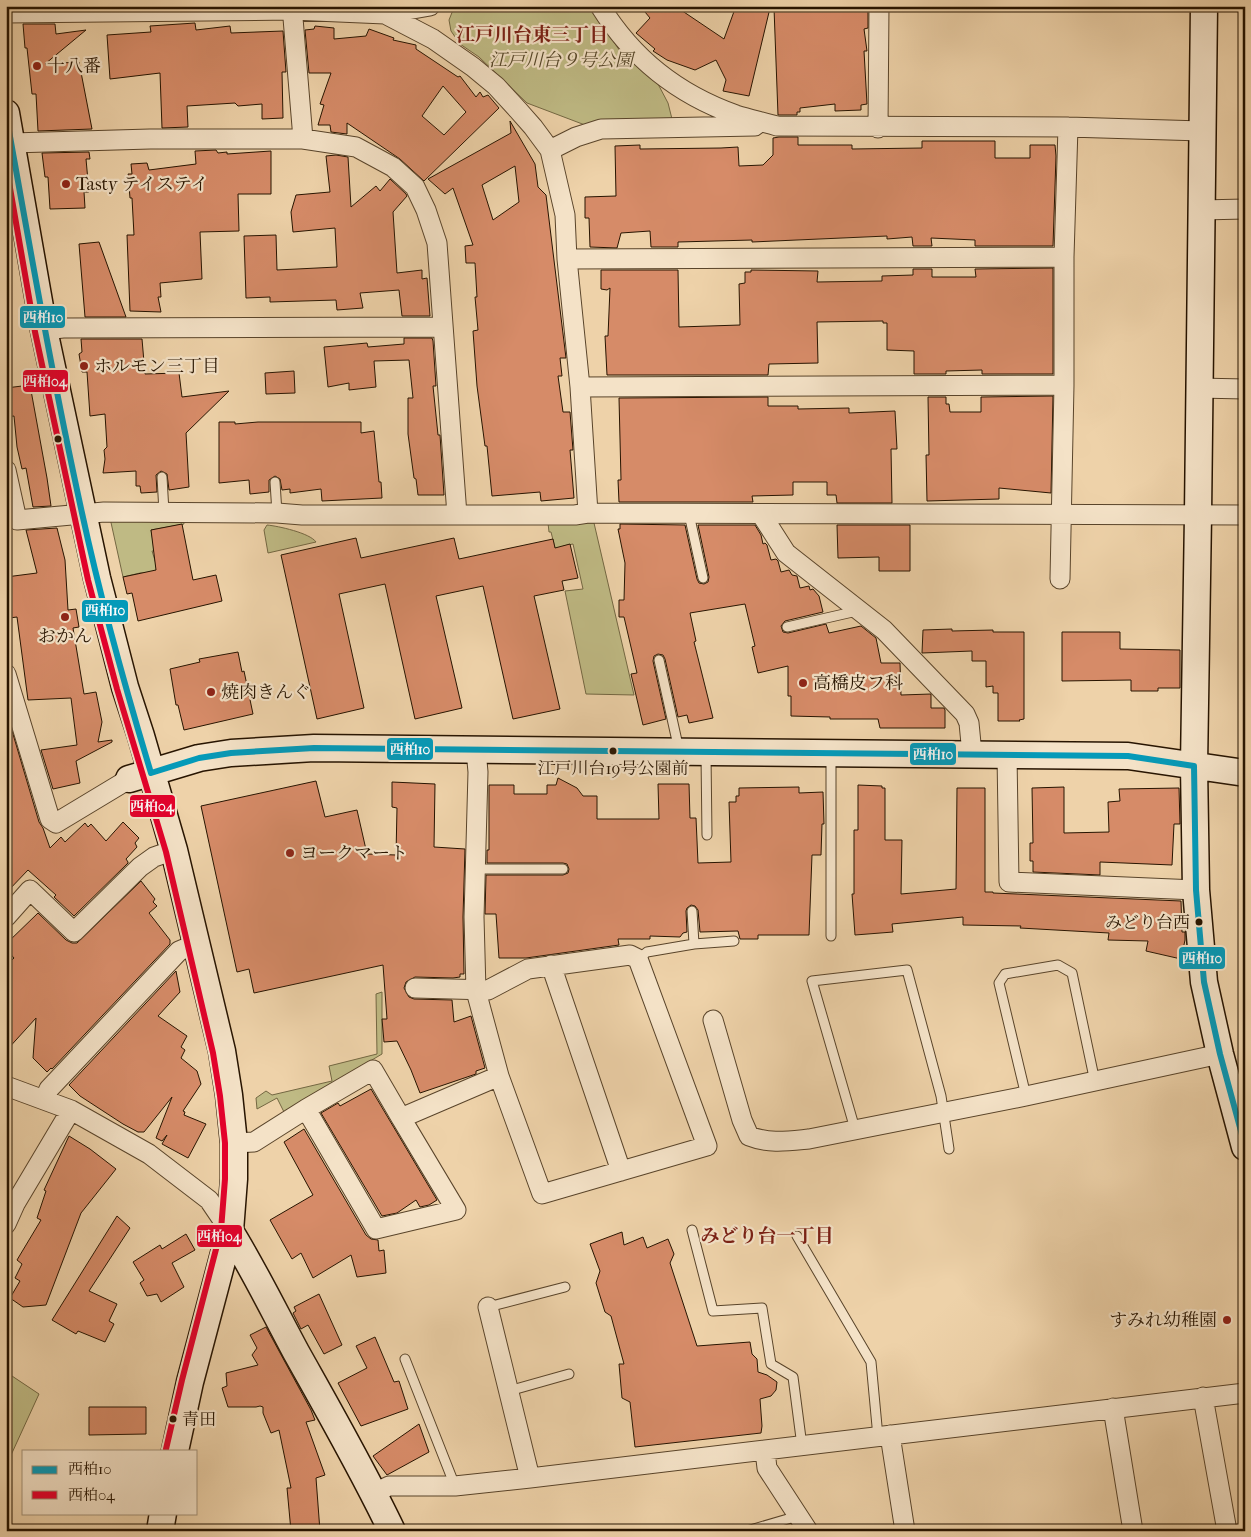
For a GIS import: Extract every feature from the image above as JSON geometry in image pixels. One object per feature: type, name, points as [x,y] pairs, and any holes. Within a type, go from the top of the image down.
[{"type":"street","points":[[6,12],[292,8],[385,14],[430,6]]},
{"type":"street","points":[[600,6],[631,48],[664,78],[709,104],[736,115],[776,126]]},
{"type":"street","points":[[878,128],[879,6]]},
{"type":"street","points":[[1204,6],[1194,766],[1196,890],[1204,982],[1220,1054],[1245,1148]]},
{"type":"street","points":[[292,8],[303,139]]},
{"type":"street","points":[[385,14],[433,39],[473,67],[496,86],[533,127],[550,150],[565,216],[567,259],[580,387],[588,513]]},
{"type":"street","points":[[6,113],[11,154],[16,234],[44,330],[82,514],[123,679],[140,776],[174,850],[198,943],[222,1051],[234,1143],[234,1179],[230,1231],[190,1382],[175,1450]]},
{"type":"street","points":[[550,150],[576,137],[601,129],[776,126],[878,128],[1068,127],[1202,131]]},
{"type":"street","points":[[1060,579],[1064,385],[1064,257],[1068,127]]},
{"type":"street","points":[[11,154],[150,139],[303,139],[356,147],[393,167],[415,187],[426,210],[437,244],[457,515]]},
{"type":"street","points":[[1201,210],[1245,209]]},
{"type":"street","points":[[567,259],[1064,257]]},
{"type":"street","points":[[44,330],[64,328],[444,327]]},
{"type":"street","points":[[580,387],[1064,385]]},
{"type":"street","points":[[1198,388],[1245,389]]},
{"type":"street","points":[[6,470],[12,521],[104,512],[276,513],[302,515],[575,515],[588,513],[1245,515]]},
{"type":"street","points":[[762,514],[786,553],[884,630],[965,714],[969,723],[972,754]]},
{"type":"street","points":[[6,674],[50,819],[56,823],[140,776],[199,758],[248,751],[314,748],[1128,756],[1245,773]]},
{"type":"street","points":[[416,988],[476,991],[488,990],[528,969],[630,954],[638,959],[707,1146],[542,1194],[499,1076],[476,991],[474,917],[477,869],[478,772],[476,750]]},
{"type":"street","points":[[1008,755],[1009,882],[1196,890]]},
{"type":"street","points":[[6,917],[30,890],[74,932],[140,867],[154,857],[174,850]]},
{"type":"street","points":[[44,1100],[49,1089],[179,951],[198,943]]},
{"type":"street","points":[[551,965],[621,1171]]},
{"type":"street","points":[[712,1020],[742,1120],[749,1136],[760,1140],[783,1142],[1026,1096],[1220,1054]]},
{"type":"street","points":[[234,1143],[254,1142],[306,1109],[373,1070],[456,1210],[376,1229],[306,1109]]},
{"type":"street","points":[[401,1118],[499,1076]]},
{"type":"street","points":[[6,1086],[71,1110],[149,1154],[209,1200],[250,1262],[293,1346],[374,1493],[392,1531]]},
{"type":"street","points":[[6,1224],[15,1204],[71,1110]]},
{"type":"street","points":[[488,1307],[530,1478]]},
{"type":"street","points":[[374,1493],[389,1486],[455,1486],[530,1478],[1245,1393]]},
{"type":"street","points":[[1203,1397],[1227,1531]]},
{"type":"street","points":[[1113,1408],[1134,1531]]},
{"type":"street","points":[[884,1436],[905,1531]]},
{"type":"street","points":[[765,1451],[767,1468],[803,1524]]},
{"type":"street","points":[[160,1531],[163,1514]]},
{"type":"lane","points":[[162,477],[164,512]]},
{"type":"lane","points":[[275,482],[276,513]]},
{"type":"lane","points":[[689,514],[703,578]]},
{"type":"lane","points":[[787,627],[860,610]]},
{"type":"lane","points":[[659,660],[680,752]]},
{"type":"lane","points":[[706,752],[707,835]]},
{"type":"lane","points":[[831,754],[831,936]]},
{"type":"lane","points":[[477,869],[563,869]]},
{"type":"lane","points":[[692,911],[694,944]]},
{"type":"lane","points":[[638,959],[647,952],[694,944],[734,941]]},
{"type":"lane","points":[[1026,1096],[999,983],[1004,974],[1058,965],[1072,973],[1095,1082]]},
{"type":"lane","points":[[855,1129],[812,981],[907,970],[941,1096],[949,1149]]},
{"type":"lane","points":[[692,1230],[713,1311],[762,1308],[771,1364],[794,1377],[802,1446]]},
{"type":"lane","points":[[797,1236],[871,1362],[884,1436]]},
{"type":"lane","points":[[488,1307],[565,1287]]},
{"type":"lane","points":[[405,1359],[455,1486]]},
{"type":"lane","points":[[509,1391],[569,1374]]},
{"type":"lane","points":[[747,1531],[803,1524]]},
{"type":"green space","name":"江戸川台９号公園","points":[[459,6],[589,6],[620,51],[658,84],[668,103],[672,119],[585,125],[527,103],[479,57],[460,44],[451,31],[449,20],[453,10]]},
{"type":"green space","points":[[110,518],[183,518],[184,524],[151,530],[155,551],[152,551],[159,573],[140,573],[123,577]]},
{"type":"green space","points":[[548,523],[594,523],[634,695],[586,694],[565,591],[583,589],[573,544],[563,546],[556,552]]},
{"type":"green space","points":[[267,525],[301,533],[316,542],[268,553],[264,530]]},
{"type":"green space","points":[[382,992],[382,1054],[284,1112],[277,1098],[257,1109],[256,1098],[266,1091],[272,1095],[332,1081],[329,1066],[377,1054],[376,994]]},
{"type":"green space","points":[[6,1372],[39,1394],[6,1466]]},
{"type":"building","points":[[640,6],[675,6],[724,39],[736,6],[768,6],[770,8],[749,96],[723,91],[726,80],[716,60],[695,70],[667,60],[653,51],[655,49],[636,33],[650,18]]},
{"type":"building","points":[[774,8],[809,8],[809,11],[868,9],[868,28],[864,29],[867,51],[864,51],[867,104],[861,105],[861,110],[835,111],[835,104],[800,108],[800,112],[797,112],[797,115],[778,115]]},
{"type":"building","points":[[195,23],[196,30],[230,26],[231,33],[283,31],[286,72],[282,72],[283,118],[262,119],[262,104],[238,106],[235,103],[187,106],[188,127],[162,128],[160,73],[110,79],[107,35],[151,32],[150,26]]},
{"type":"building","points":[[23,24],[55,24],[56,34],[86,30],[45,64],[79,62],[92,129],[38,131],[36,94],[32,94]]},
{"type":"building","points":[[315,26],[334,28],[334,39],[366,36],[369,29],[394,38],[393,40],[416,45],[416,49],[458,77],[460,76],[476,97],[480,92],[483,97],[488,95],[499,108],[424,181],[400,159],[347,123],[347,134],[331,132],[330,125],[318,125],[324,105],[320,104],[331,73],[309,73],[305,30],[314,29]],"holes":[[[443,86],[466,112],[444,135],[422,116]]]},
{"type":"building","points":[[510,121],[535,164],[538,187],[546,195],[566,358],[560,358],[562,376],[558,376],[563,412],[570,412],[573,450],[570,450],[574,498],[541,501],[540,492],[492,496],[487,446],[485,446],[477,386],[473,331],[478,330],[475,297],[477,297],[475,263],[466,263],[465,246],[473,245],[453,188],[445,194],[428,179],[511,133]],"holes":[[[515,166],[519,202],[493,220],[482,185]]]},
{"type":"building","points":[[798,137],[798,145],[852,145],[852,149],[922,148],[922,141],[995,141],[995,158],[1030,158],[1030,145],[1055,145],[1053,246],[975,246],[975,240],[931,238],[932,246],[913,246],[912,237],[887,239],[887,236],[752,242],[752,240],[678,242],[678,247],[651,247],[650,231],[621,233],[617,248],[590,247],[589,218],[585,218],[585,197],[616,196],[615,146],[640,145],[640,149],[738,147],[739,166],[763,165],[773,155],[773,138]]},
{"type":"building","points":[[216,150],[218,153],[227,152],[227,154],[271,151],[271,194],[238,194],[239,231],[200,232],[202,279],[160,283],[161,297],[158,297],[161,312],[130,311],[127,235],[134,235],[132,198],[130,198],[128,174],[132,174],[131,164],[147,163],[149,170],[196,164],[195,151]]},
{"type":"building","points":[[89,152],[90,159],[86,159],[89,192],[84,192],[85,208],[50,209],[48,177],[45,177],[42,153]]},
{"type":"building","points":[[326,156],[348,157],[351,207],[376,186],[380,191],[390,179],[406,194],[407,196],[393,212],[397,273],[422,270],[422,279],[427,278],[430,316],[402,316],[399,290],[360,293],[363,308],[337,310],[336,300],[270,302],[270,297],[246,298],[244,236],[276,235],[277,270],[337,267],[335,228],[293,232],[291,212],[296,195],[330,192]]},
{"type":"building","points":[[99,242],[126,317],[85,317],[79,244]]},
{"type":"building","points":[[1053,268],[1053,374],[982,374],[982,370],[946,371],[946,374],[914,374],[914,351],[887,350],[887,323],[883,323],[883,321],[817,322],[818,363],[769,364],[768,375],[607,375],[605,336],[608,336],[610,288],[607,290],[601,289],[601,270],[678,270],[679,327],[740,325],[739,284],[745,283],[745,272],[751,272],[751,270],[818,271],[817,282],[882,281],[882,276],[913,275],[913,269],[932,269],[932,277],[976,277],[975,269]]},
{"type":"building","points":[[404,338],[432,338],[433,341],[436,386],[433,386],[438,435],[440,435],[444,495],[418,495],[408,434],[408,398],[413,398],[409,360],[374,361],[376,387],[349,390],[349,383],[328,387],[324,347],[367,343],[368,347],[404,344]]},
{"type":"building","points":[[81,339],[142,339],[145,374],[179,373],[182,397],[229,391],[186,433],[189,487],[169,490],[167,474],[161,471],[156,475],[157,492],[141,493],[140,486],[136,486],[136,471],[103,473],[104,450],[107,447],[105,414],[90,416],[87,372],[82,372],[79,354],[82,352]]},
{"type":"building","points":[[294,371],[295,393],[266,394],[265,373]]},
{"type":"building","points":[[30,385],[51,506],[33,507],[26,468],[22,469],[17,447],[14,416],[6,417],[6,388]]},
{"type":"building","points":[[1053,396],[1051,493],[999,488],[999,499],[927,501],[926,455],[929,455],[928,397],[946,397],[946,404],[949,404],[950,412],[981,412],[981,397]]},
{"type":"building","points":[[768,397],[768,406],[798,406],[798,409],[849,408],[849,413],[895,411],[897,449],[891,449],[892,503],[837,503],[836,495],[827,495],[827,482],[793,482],[793,495],[752,496],[753,502],[619,502],[618,480],[621,480],[619,398]]},
{"type":"building","points":[[219,422],[235,422],[235,424],[258,422],[361,422],[361,433],[374,431],[382,498],[322,501],[321,489],[290,493],[290,489],[282,490],[280,479],[275,476],[269,480],[269,492],[250,494],[249,480],[219,483]]},
{"type":"building","points":[[182,524],[193,580],[216,575],[222,601],[138,621],[132,593],[127,594],[123,577],[156,570],[151,530]]},
{"type":"building","points":[[620,524],[685,525],[697,579],[699,583],[704,584],[708,582],[709,577],[698,525],[755,525],[761,535],[763,544],[767,545],[771,560],[776,559],[778,561],[781,572],[789,570],[792,575],[797,576],[800,588],[809,586],[810,590],[813,589],[819,596],[823,612],[785,621],[781,626],[783,632],[788,633],[826,624],[829,633],[861,626],[876,638],[881,663],[900,663],[901,695],[931,694],[931,708],[944,708],[945,710],[945,728],[880,728],[878,719],[830,719],[830,717],[791,716],[791,696],[788,696],[788,666],[758,673],[752,647],[755,646],[745,604],[690,613],[696,641],[694,642],[713,718],[689,723],[687,715],[678,717],[665,659],[663,655],[658,654],[654,656],[653,661],[666,719],[643,725],[631,674],[637,673],[624,617],[619,617],[619,600],[624,600],[625,563],[618,529],[620,529]]},
{"type":"building","points":[[837,525],[910,525],[910,571],[879,571],[879,557],[838,558]]},
{"type":"building","points":[[57,528],[65,560],[68,610],[76,609],[79,627],[73,628],[84,694],[96,692],[102,722],[98,742],[112,740],[112,742],[76,761],[80,783],[53,789],[41,750],[77,745],[71,698],[28,700],[17,617],[9,618],[6,599],[6,577],[37,573],[26,530]]},
{"type":"building","points":[[356,538],[361,558],[454,538],[459,559],[553,539],[555,548],[570,544],[578,578],[562,581],[564,590],[534,596],[560,709],[513,719],[483,586],[436,596],[462,708],[415,719],[385,584],[339,594],[364,708],[317,719],[281,555]]},
{"type":"building","points":[[952,629],[952,631],[993,630],[993,632],[1024,632],[1024,719],[1020,721],[998,721],[998,693],[993,693],[993,686],[986,687],[986,661],[972,661],[972,651],[922,653],[923,630]]},
{"type":"building","points":[[1062,632],[1120,632],[1120,649],[1180,650],[1180,688],[1158,688],[1158,691],[1131,691],[1131,680],[1062,681]]},
{"type":"building","name":"焼肉きんぐ","points":[[238,652],[253,714],[184,730],[178,705],[176,705],[170,669],[200,662],[199,659]]},
{"type":"building","points":[[10,724],[39,822],[50,848],[61,837],[65,842],[85,823],[88,827],[91,824],[106,841],[123,822],[139,838],[135,843],[137,847],[126,859],[128,863],[74,916],[54,897],[56,895],[28,870],[6,893],[6,725]]},
{"type":"building","points":[[558,778],[577,788],[583,796],[597,796],[597,819],[659,819],[658,784],[689,784],[690,818],[696,818],[698,863],[731,862],[729,802],[736,802],[736,796],[739,796],[739,788],[799,787],[799,793],[823,792],[824,824],[822,824],[821,855],[812,855],[809,935],[758,935],[758,939],[740,939],[738,931],[700,932],[698,910],[695,906],[691,905],[686,911],[687,932],[683,933],[680,937],[650,936],[650,939],[618,939],[619,945],[526,958],[499,958],[496,914],[485,914],[486,875],[563,875],[568,873],[569,869],[567,864],[563,863],[487,863],[487,850],[489,850],[489,785],[514,785],[514,794],[547,794],[547,785],[556,785]]},
{"type":"building","points":[[316,781],[325,817],[357,810],[367,854],[396,855],[397,808],[392,807],[392,782],[435,784],[434,847],[465,849],[464,974],[453,978],[415,977],[406,982],[404,988],[409,997],[414,999],[452,1000],[454,1022],[471,1016],[485,1068],[476,1071],[476,1074],[420,1093],[397,1041],[384,1042],[382,1019],[387,1019],[383,965],[254,993],[249,969],[237,972],[201,806]]},
{"type":"building","points":[[858,785],[882,786],[882,788],[885,788],[885,840],[902,840],[901,894],[956,889],[957,788],[985,788],[985,892],[1181,901],[1182,932],[1185,932],[1185,940],[1181,959],[1146,951],[1148,941],[1108,940],[1109,933],[1020,928],[1021,926],[963,925],[963,917],[892,924],[893,932],[855,935],[852,894],[854,894],[854,830],[858,830]]},
{"type":"building","points":[[1064,787],[1064,833],[1109,832],[1108,802],[1120,801],[1119,789],[1179,788],[1180,824],[1174,824],[1172,865],[1100,862],[1100,875],[1033,872],[1033,861],[1030,861],[1030,843],[1033,843],[1032,788]]},
{"type":"building","points":[[141,881],[155,899],[153,902],[157,906],[149,913],[170,940],[170,944],[52,1069],[47,1072],[33,1058],[36,1018],[6,1051],[6,966],[14,958],[6,949],[6,944],[38,913],[66,940],[77,943]]},
{"type":"building","points":[[176,971],[180,992],[158,1016],[187,1036],[181,1047],[185,1050],[181,1058],[197,1071],[201,1084],[183,1111],[185,1112],[184,1115],[206,1124],[188,1158],[162,1144],[167,1135],[162,1141],[156,1138],[172,1097],[144,1132],[138,1132],[80,1096],[69,1085]]},
{"type":"building","points":[[371,1089],[437,1200],[429,1205],[420,1207],[416,1200],[397,1213],[382,1216],[321,1113],[338,1103],[340,1106]]},
{"type":"building","points":[[304,1129],[366,1235],[371,1239],[378,1240],[379,1251],[384,1250],[386,1273],[357,1277],[351,1255],[313,1278],[301,1253],[292,1259],[270,1220],[313,1195],[284,1142]]},
{"type":"building","points":[[69,1136],[116,1169],[81,1213],[46,1305],[23,1307],[10,1298],[20,1281],[15,1278],[22,1264],[17,1260],[41,1220],[37,1218],[46,1191],[44,1190]]},
{"type":"building","points":[[117,1216],[130,1228],[89,1291],[117,1304],[109,1321],[114,1324],[105,1342],[78,1331],[76,1334],[52,1320]]},
{"type":"building","points":[[622,1232],[624,1245],[643,1237],[647,1248],[668,1239],[674,1254],[670,1263],[697,1346],[750,1342],[752,1354],[757,1359],[758,1372],[767,1375],[777,1382],[776,1390],[771,1396],[760,1399],[761,1433],[635,1447],[630,1402],[622,1398],[619,1364],[624,1364],[611,1316],[605,1312],[596,1283],[600,1271],[590,1244]]},
{"type":"building","points":[[186,1234],[195,1250],[172,1263],[184,1287],[161,1302],[157,1294],[147,1296],[140,1283],[144,1280],[133,1262],[160,1245],[162,1249]]},
{"type":"building","points":[[319,1294],[342,1345],[324,1354],[308,1325],[301,1329],[293,1313],[296,1311],[294,1307]]},
{"type":"building","points":[[266,1327],[315,1420],[306,1422],[325,1475],[316,1478],[320,1531],[291,1531],[287,1488],[291,1488],[279,1430],[271,1433],[263,1413],[263,1407],[228,1407],[222,1388],[227,1386],[226,1373],[258,1365],[252,1355],[257,1348],[250,1335]]},
{"type":"building","points":[[375,1337],[394,1382],[399,1381],[408,1409],[361,1426],[338,1383],[367,1368],[356,1346]]},
{"type":"building","points":[[89,1407],[146,1407],[146,1434],[89,1435]]},
{"type":"building","points":[[419,1424],[429,1452],[387,1475],[373,1456]]},
{"type":"transit line","name":"西柏10","points":[[6,114],[52,364],[82,513],[114,644],[151,773]]},
{"type":"transit line","name":"西柏04","points":[[6,165],[35,332],[88,580],[117,689],[166,852],[213,1053],[220,1096],[225,1143],[225,1179],[221,1230],[166,1449]]},
{"type":"transit line","name":"西柏10","points":[[151,773],[199,758],[231,753],[314,748],[1128,756],[1194,766]]},
{"type":"transit line","name":"西柏10","points":[[1194,766],[1196,890],[1204,982],[1220,1054],[1245,1146]]},
{"type":"place","name":"十八番","points":[[37,66]]},
{"type":"place","name":"Tasty テイステイ","points":[[66,184]]},
{"type":"place","name":"ホルモン三丁目","points":[[84,366]]},
{"type":"place","name":"おかん","points":[[65,617]]},
{"type":"place","name":"高橋皮フ科","points":[[803,683]]},
{"type":"place","name":"焼肉きんぐ","points":[[211,692]]},
{"type":"place","name":"江戸川台19号公園前","points":[[613,751]]},
{"type":"place","name":"ヨークマート","points":[[290,853]]},
{"type":"place","name":"みどり台西","points":[[1199,922]]},
{"type":"place","name":"すみれ幼稚園","points":[[1227,1320]]},
{"type":"place","name":"青田","points":[[173,1419]]},
{"type":"district","name":"江戸川台東三丁目","points":[[532,35]]},
{"type":"district","name":"みどり台一丁目","points":[[767,1236]]}]
